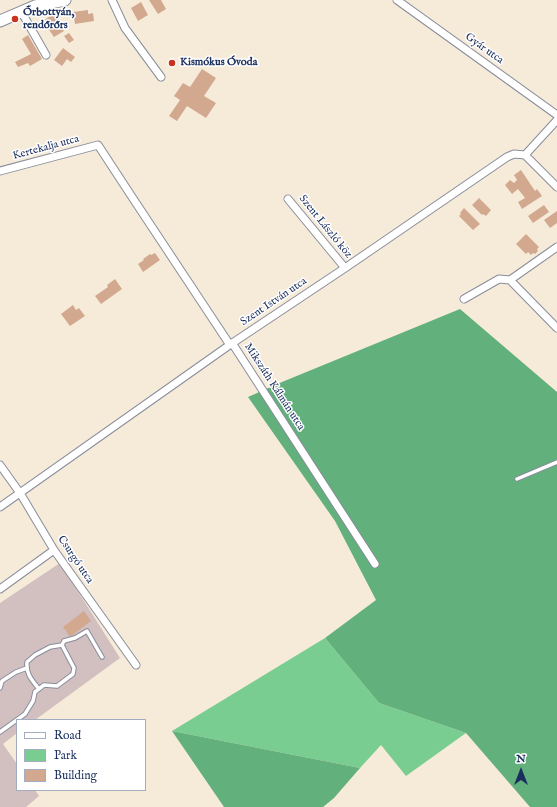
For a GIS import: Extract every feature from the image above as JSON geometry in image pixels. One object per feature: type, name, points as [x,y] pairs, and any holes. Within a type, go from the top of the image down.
[{"type":"main road","points":[[0,21],[35,6],[65,0]]},
{"type":"street","points":[[112,0],[125,28],[160,77]]},
{"type":"street","name":"Gyár utca","points":[[397,0],[557,115]]},
{"type":"street","points":[[21,12],[46,55]]},
{"type":"street","points":[[557,120],[525,155],[557,187]]},
{"type":"street","name":"Kertekalja utca","points":[[0,171],[98,145]]},
{"type":"street","name":"Mikszáth Kálmán utca","points":[[98,145],[228,342],[234,346],[376,564]]},
{"type":"street","name":"Szent István utca","points":[[0,507],[231,344],[507,157],[514,154],[525,155]]},
{"type":"street","name":"Szent László köz","points":[[288,199],[344,268]]},
{"type":"street","points":[[464,299],[499,279],[510,280],[557,247]]},
{"type":"street","points":[[510,280],[557,328]]},
{"type":"street","name":"Csurgó utca","points":[[0,465],[20,493],[54,550],[136,665]]},
{"type":"street","points":[[0,589],[54,550]]},
{"type":"lane","points":[[517,480],[557,462]]},
{"type":"lane","points":[[39,689],[29,677],[27,662],[35,655],[50,647],[62,645],[64,641],[75,638],[87,631],[102,657]]},
{"type":"lane","points":[[18,719],[25,714],[33,701],[35,692],[44,685],[57,686],[73,674],[74,668],[62,645]]},
{"type":"lane","points":[[0,688],[2,682],[16,672],[27,668]]},
{"type":"lane","points":[[0,732],[16,720]]},
{"type":"shaded area","points":[[60,563],[120,658],[36,719],[16,719],[16,734],[3,744],[16,763],[16,791],[36,791],[39,796],[26,807],[0,807],[0,603]]},
{"type":"green space","points":[[460,309],[557,392],[557,807],[530,807],[466,733],[379,703],[325,638],[376,600],[335,521],[248,397]]},
{"type":"green space","points":[[325,638],[379,703],[466,733],[406,776],[381,745],[360,768],[172,731]]},
{"type":"green space","points":[[172,731],[360,768],[334,798],[323,807],[224,807]]},
{"type":"building","points":[[149,0],[161,0],[166,9],[158,14]]},
{"type":"building","points":[[141,2],[148,15],[138,21],[131,8]]},
{"type":"building","points":[[88,10],[88,14],[93,13],[94,21],[75,24],[73,12]]},
{"type":"building","points":[[53,14],[56,19],[58,18],[64,27],[62,28],[64,31],[54,37],[43,21]]},
{"type":"building","points":[[69,33],[74,40],[69,43],[64,36]]},
{"type":"building","points":[[28,35],[42,59],[30,66],[28,63],[18,67],[15,62],[31,54],[22,39]]},
{"type":"building","points":[[63,48],[75,57],[71,62],[67,59],[62,66],[54,60]]},
{"type":"building","points":[[202,69],[216,78],[204,96],[216,103],[206,118],[187,106],[177,121],[169,116],[180,100],[174,96],[183,83],[190,87]]},
{"type":"building","points":[[521,170],[535,191],[537,189],[542,196],[522,209],[518,202],[525,198],[518,189],[512,194],[505,185],[510,180],[514,183],[517,180],[514,175]]},
{"type":"building","points":[[479,198],[491,210],[486,216],[483,214],[482,215],[472,205]]},
{"type":"building","points":[[544,205],[549,212],[533,223],[528,216]]},
{"type":"building","points":[[464,208],[480,224],[473,230],[459,216]]},
{"type":"building","points":[[557,211],[557,223],[550,228],[544,220]]},
{"type":"building","points":[[526,234],[539,247],[535,254],[533,253],[531,255],[528,252],[526,254],[516,244]]},
{"type":"building","points":[[155,253],[160,260],[143,272],[138,264],[150,254]]},
{"type":"building","points":[[115,279],[122,289],[101,304],[95,296],[108,287],[107,285]]},
{"type":"building","points":[[73,305],[76,310],[79,308],[85,316],[70,326],[61,314]]},
{"type":"building","points":[[84,611],[91,621],[70,637],[63,627]]},
{"type":"place","name":"Őrbottyán, rendőrőrs","points":[[15,19]]},
{"type":"place","name":"Kismókus Óvoda","points":[[172,63]]}]
